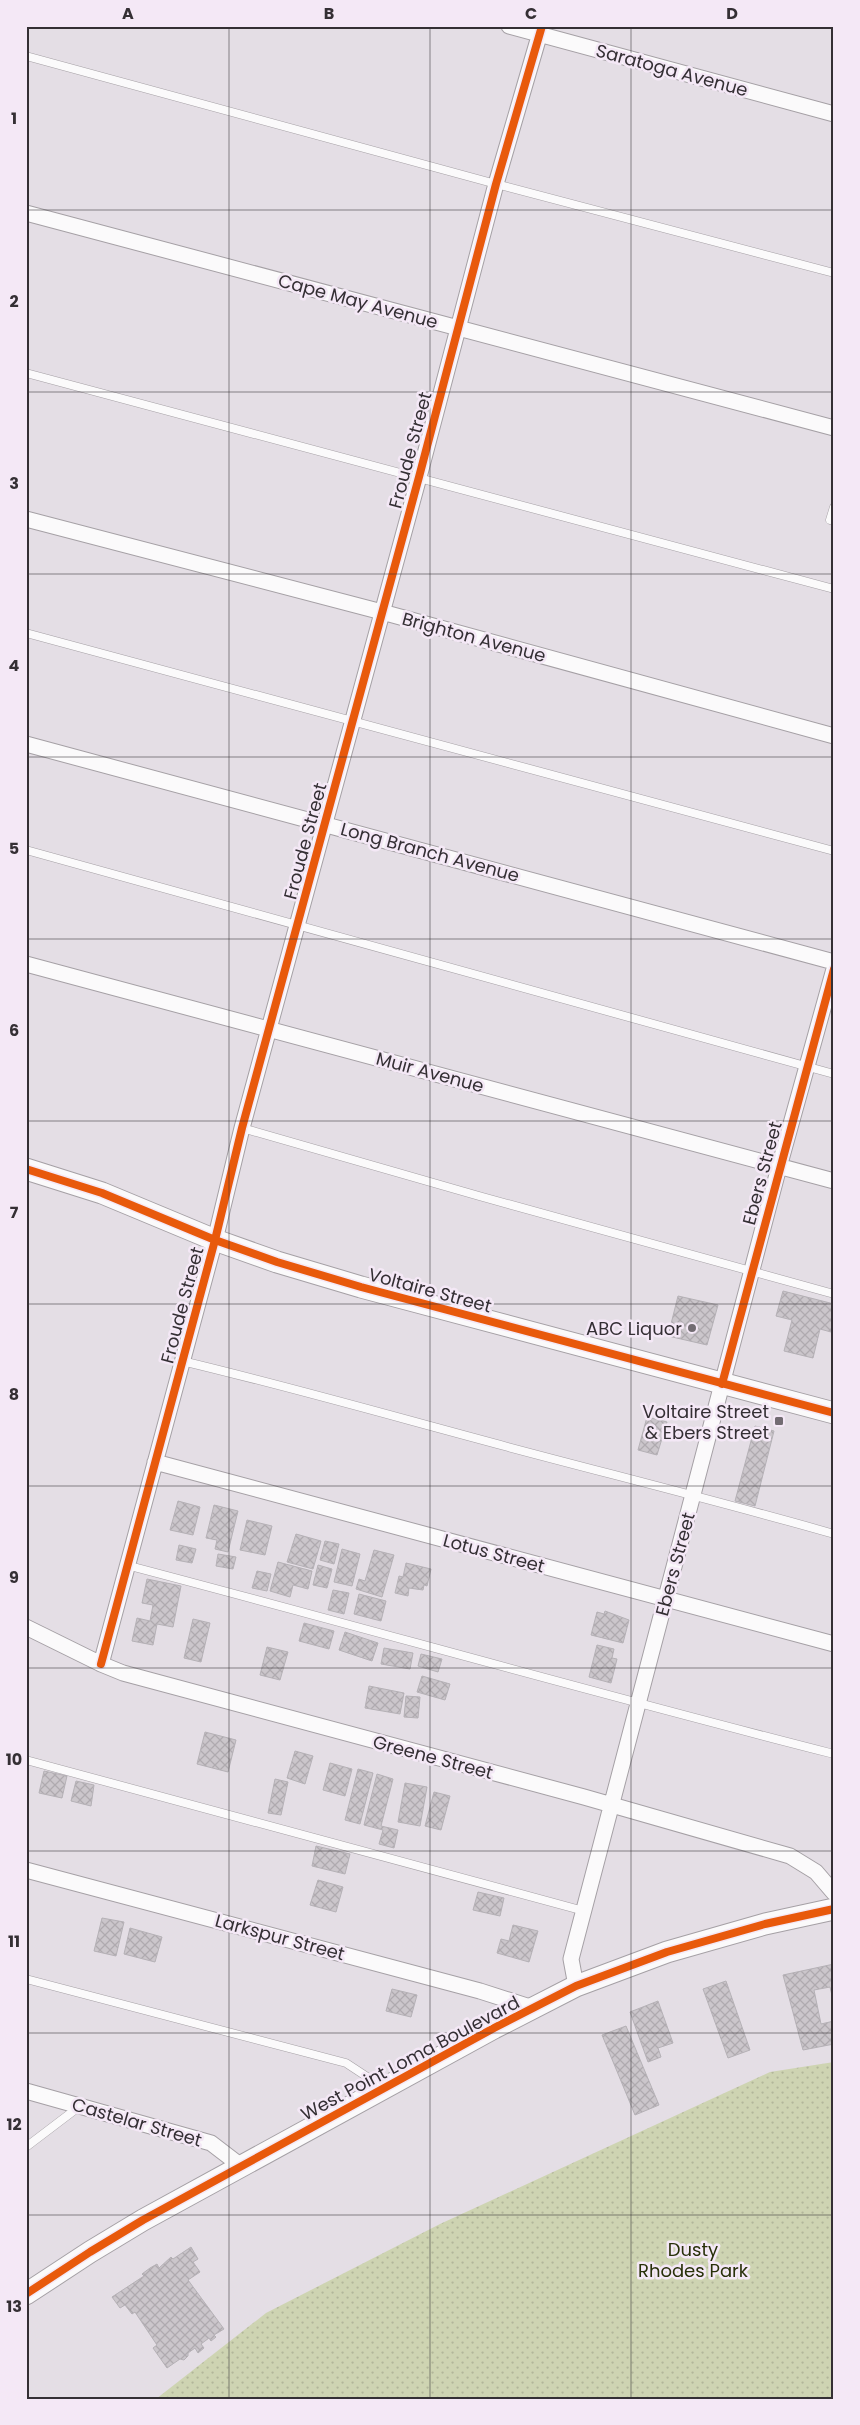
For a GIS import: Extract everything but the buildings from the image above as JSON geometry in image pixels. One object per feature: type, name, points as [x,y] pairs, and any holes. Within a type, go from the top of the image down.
[{"type":"main road","name":"Voltaire Street","points":[[26,1169],[126,1202],[215,1240],[360,1287],[834,1413]]},
{"type":"main road","name":"West Point Loma Boulevard","points":[[26,2294],[105,2242],[241,2166],[576,1986],[677,1950],[757,1927],[834,1909]]},
{"type":"street","name":"Saratoga Avenue","points":[[509,26],[541,30],[834,114]]},
{"type":"street","name":"Froude Street","points":[[101,1664],[126,1565],[215,1240],[242,1128],[420,477],[496,184],[541,30]]},
{"type":"street","name":"Cape May Avenue","points":[[26,213],[834,428]]},
{"type":"street","name":"Brighton Avenue","points":[[26,519],[382,612],[834,736]]},
{"type":"street","name":"Long Branch Avenue","points":[[26,744],[834,962]]},
{"type":"street","name":"Muir Avenue","points":[[26,964],[834,1181]]},
{"type":"street","name":"Ebers Street","points":[[576,1986],[571,1959],[779,1166],[834,969]]},
{"type":"street","name":"Lotus Street","points":[[155,1462],[834,1644]]},
{"type":"street","name":"Greene Street","points":[[26,1627],[123,1673],[611,1805],[790,1856],[816,1872],[834,1893]]},
{"type":"street","name":"Larkspur Street","points":[[26,1870],[480,1991],[533,2008]]},
{"type":"street","name":"Castelar Street","points":[[26,2091],[211,2144],[241,2166]]},
{"type":"lane","points":[[26,56],[496,184],[834,273]]},
{"type":"lane","points":[[26,373],[834,589]]},
{"type":"lane","points":[[830,520],[834,507]]},
{"type":"lane","points":[[26,634],[834,851]]},
{"type":"lane","points":[[26,850],[298,927],[834,1074]]},
{"type":"lane","points":[[242,1128],[834,1294]]},
{"type":"lane","points":[[182,1360],[693,1494],[834,1534]]},
{"type":"lane","points":[[126,1565],[367,1628],[638,1704],[834,1754]]},
{"type":"lane","points":[[26,1760],[584,1911]]},
{"type":"lane","points":[[26,1979],[346,2063],[384,2089]]},
{"type":"lane","points":[[26,2147],[80,2106]]},
{"type":"green space","name":"Dusty Rhodes Park","points":[[834,2062],[834,2399],[156,2399],[266,2313],[440,2224],[770,2072]]},
{"type":"cycle path","points":[[101,1664],[215,1240],[242,1128],[419,477],[496,184],[542,26]]},
{"type":"cycle path","points":[[722,1384],[834,969]]},
{"type":"cycle path","points":[[26,1169],[102,1193],[215,1240],[277,1262],[361,1287],[834,1413]]},
{"type":"cycle path","points":[[26,2294],[143,2220],[494,2028],[576,1986],[667,1952],[765,1924],[834,1909]]},
{"type":"place","name":"ABC Liquor","points":[[692,1328]]},
{"type":"place","name":"Voltaire Street & Ebers Street","points":[[779,1421]]}]
